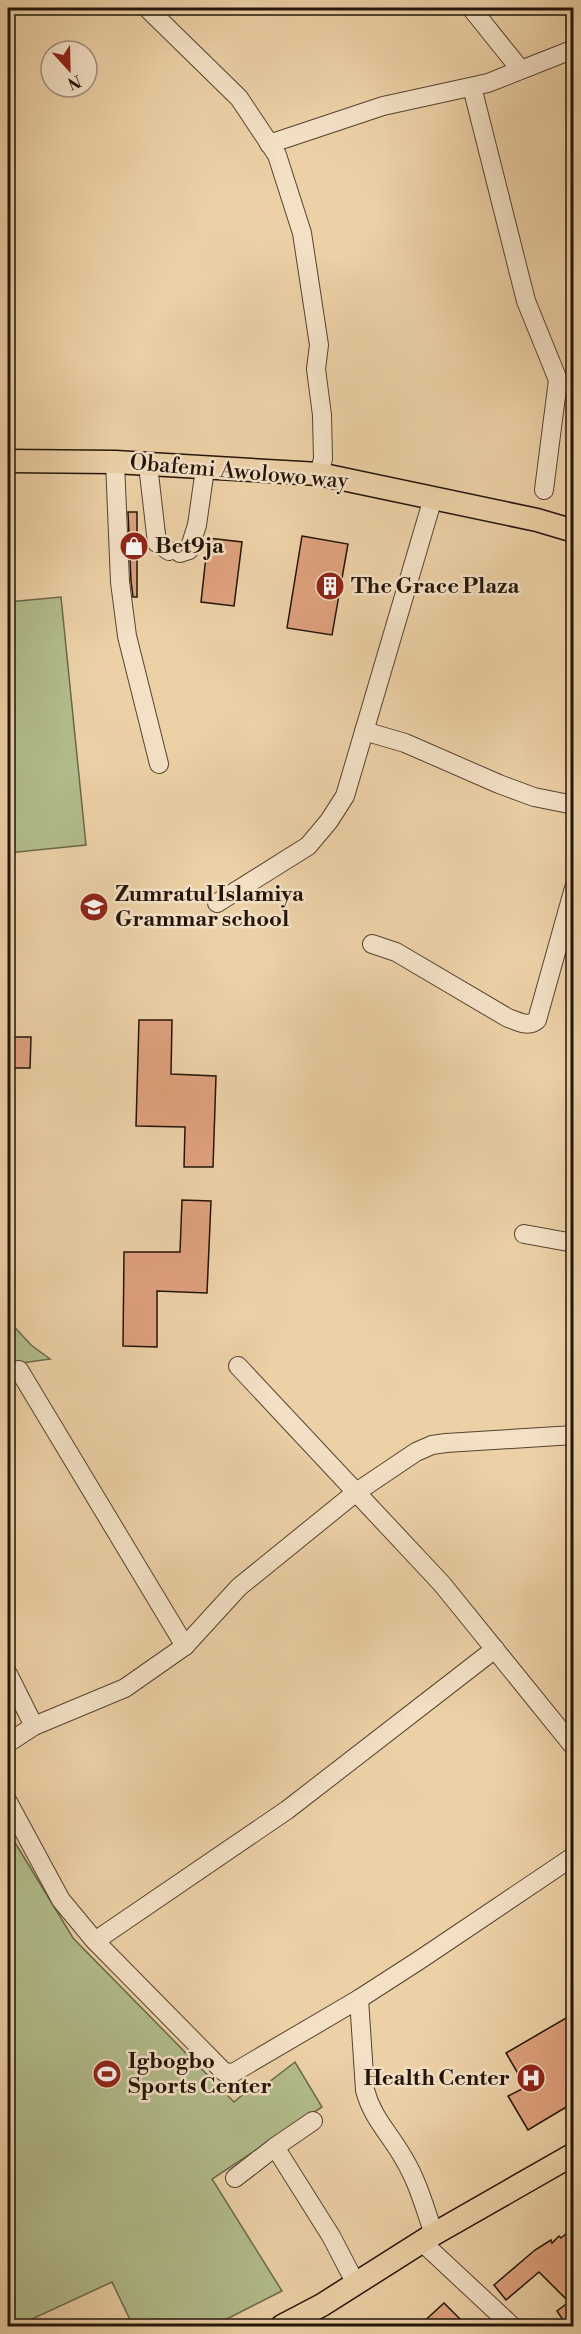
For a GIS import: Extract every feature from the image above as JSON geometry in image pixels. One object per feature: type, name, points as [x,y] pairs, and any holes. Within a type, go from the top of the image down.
[{"type":"main road","name":"Obafemi Awolowo way","points":[[8,461],[115,462],[319,474],[537,520],[573,531]]},
{"type":"main road","points":[[282,2326],[573,2154]]},
{"type":"street","points":[[147,8],[239,98],[277,155],[302,233],[319,345],[316,369],[323,459],[319,474]]},
{"type":"street","points":[[471,8],[520,69]]},
{"type":"street","points":[[269,144],[383,106],[488,83],[573,49]]},
{"type":"street","points":[[471,87],[526,301],[558,380],[544,490]]},
{"type":"street","points":[[115,462],[120,582],[127,636],[159,764]]},
{"type":"street","points":[[148,465],[157,543],[175,552],[189,550],[205,469]]},
{"type":"street","points":[[217,903],[308,846],[345,796],[433,498]]},
{"type":"street","points":[[364,731],[405,743],[525,794],[573,805]]},
{"type":"street","points":[[372,944],[396,952],[508,1018],[528,1025],[533,1024],[537,1020],[573,888]]},
{"type":"street","points":[[525,1234],[573,1243]]},
{"type":"street","points":[[238,1366],[442,1584],[573,1747]]},
{"type":"street","points":[[19,1370],[185,1646]]},
{"type":"street","points":[[8,1743],[34,1726],[125,1688],[185,1646],[239,1587],[356,1493],[416,1452],[432,1445],[573,1435]]},
{"type":"street","points":[[95,1941],[286,1810],[495,1650]]},
{"type":"street","points":[[8,1674],[34,1726]]},
{"type":"street","points":[[8,1802],[61,1900],[95,1941],[224,2072],[233,2073],[359,1999],[573,1856]]},
{"type":"street","points":[[359,1999],[365,2090],[368,2103],[376,2119],[404,2159],[428,2238],[512,2326]]},
{"type":"street","points":[[235,2178],[313,2121]]},
{"type":"street","points":[[275,2147],[331,2236],[356,2284]]},
{"type":"green space","points":[[61,597],[86,845],[8,853],[8,602]]},
{"type":"green space","points":[[8,1320],[31,1345],[50,1359],[8,1365]]},
{"type":"green space","name":"Igbogbo Sports Center","points":[[8,1831],[73,1938],[234,2102],[253,2086],[256,2092],[295,2062],[322,2107],[212,2179],[282,2291],[213,2326],[133,2326],[112,2282],[17,2326],[8,2326]]},
{"type":"building","points":[[128,512],[137,512],[137,597],[133,597],[131,581]]},
{"type":"building","name":"The Grace Plaza","points":[[302,536],[348,544],[332,635],[287,628]]},
{"type":"building","points":[[208,538],[242,542],[234,606],[201,602]]},
{"type":"building","points":[[139,1020],[172,1020],[171,1074],[216,1076],[213,1167],[184,1167],[185,1127],[136,1126]]},
{"type":"building","points":[[8,1037],[31,1037],[30,1068],[8,1068]]},
{"type":"building","points":[[182,1200],[211,1201],[207,1293],[157,1291],[157,1347],[123,1346],[124,1252],[180,1252]]},
{"type":"building","points":[[573,2014],[573,2103],[528,2130],[508,2096],[526,2087],[506,2053]]},
{"type":"building","points":[[573,2228],[573,2316],[565,2323],[557,2311],[569,2302],[539,2272],[506,2300],[494,2285],[535,2250],[551,2240],[552,2243],[559,2236],[561,2238]]},
{"type":"building","points":[[444,2303],[467,2326],[419,2326]]},
{"type":"place","name":"Bet9ja","points":[[134,546]]},
{"type":"place","name":"The Grace Plaza","points":[[330,586]]},
{"type":"place","name":"Zumratul Islamiya Grammar school","points":[[94,907]]},
{"type":"place","name":"Igbogbo Sports Center","points":[[107,2074]]},
{"type":"place","name":"Health Center","points":[[531,2078]]}]
